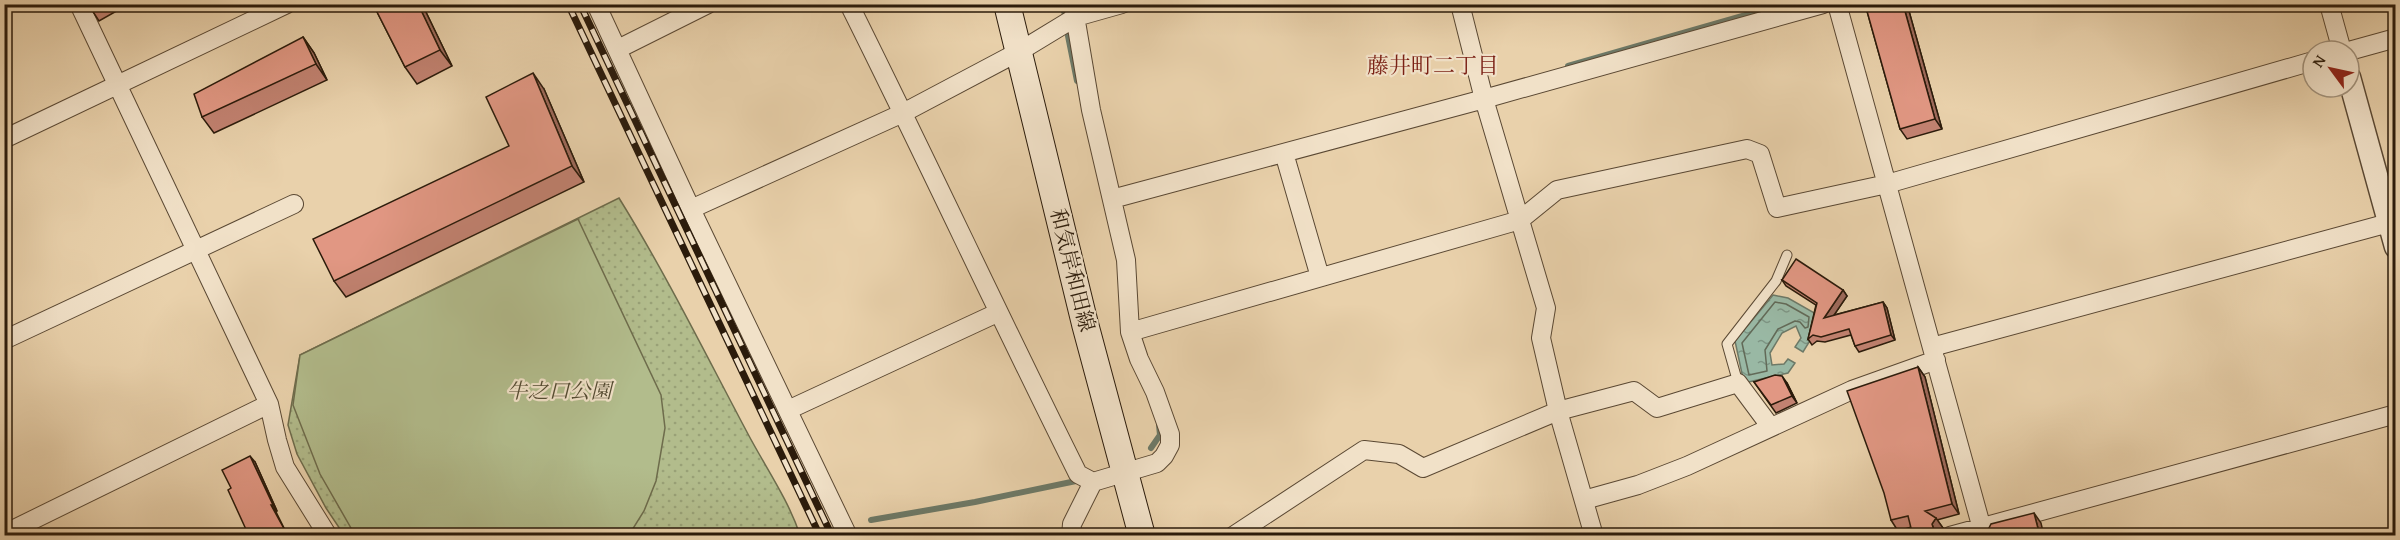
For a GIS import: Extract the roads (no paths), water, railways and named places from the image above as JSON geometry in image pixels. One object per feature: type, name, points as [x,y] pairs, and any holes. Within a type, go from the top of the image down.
[{"type":"main road","name":"和気岸和田線","points":[[1007,4],[1085,324],[1142,536]]},
{"type":"street","points":[[80,4],[269,404],[285,467],[328,536]]},
{"type":"street","points":[[4,139],[287,4]]},
{"type":"street","points":[[596,4],[691,209],[848,536]]},
{"type":"street","points":[[618,49],[708,4]]},
{"type":"street","points":[[849,4],[903,112],[997,313],[1078,474],[1093,482],[1157,463],[1164,456],[1170,444],[1170,434],[1130,332],[1126,260],[1091,110],[1074,11]]},
{"type":"street","points":[[691,209],[903,112],[1020,51],[1074,11],[1122,4]]},
{"type":"street","points":[[1460,4],[1484,99],[1546,308],[1541,338],[1558,411],[1594,536]]},
{"type":"street","points":[[1112,199],[1484,99],[1823,4]]},
{"type":"street","points":[[1837,4],[1983,531]]},
{"type":"street","points":[[2329,4],[2339,39]]},
{"type":"street","points":[[2361,48],[2396,38]]},
{"type":"street","points":[[1130,332],[1520,220],[1557,190],[1747,149],[1760,154],[1777,208],[1887,184],[2301,64]]},
{"type":"street","points":[[2356,99],[2392,222],[2396,247]]},
{"type":"street","points":[[1284,153],[1320,277]]},
{"type":"street","points":[[4,340],[294,204]]},
{"type":"street","points":[[1584,500],[1638,485],[1687,466],[1770,426],[1934,354],[2392,222]]},
{"type":"street","points":[[788,410],[997,313]]},
{"type":"street","points":[[1233,536],[1364,450],[1399,454],[1423,468],[1558,411],[1635,391],[1657,408],[1738,383],[1770,426]]},
{"type":"street","points":[[4,534],[269,404]]},
{"type":"street","points":[[1950,536],[1983,531],[2396,414]]},
{"type":"street","points":[[1071,536],[1072,524],[1093,482]]},
{"type":"lane","points":[[1738,383],[1727,344],[1776,281],[1787,255]]},
{"type":"water","points":[[1773,295],[1788,298],[1818,315],[1811,339],[1803,352],[1795,347],[1801,338],[1796,326],[1782,333],[1770,353],[1772,365],[1784,364],[1788,359],[1795,363],[1788,373],[1744,383],[1735,341]]},
{"type":"waterway","points":[[1063,4],[1064,12]]},
{"type":"waterway","points":[[1568,66],[1784,4]]},
{"type":"waterway","points":[[1068,36],[1077,81]]},
{"type":"waterway","points":[[1151,448],[1160,435],[1159,425]]},
{"type":"waterway","points":[[871,520],[1076,481]]},
{"type":"railway","points":[[568,4],[820,536]]},
{"type":"railway","points":[[580,4],[832,536]]},
{"type":"district","name":"藤井町二丁目","points":[[1433,65]]},
{"type":"park label","name":"牛之口公園","points":[[559,390]]}]
